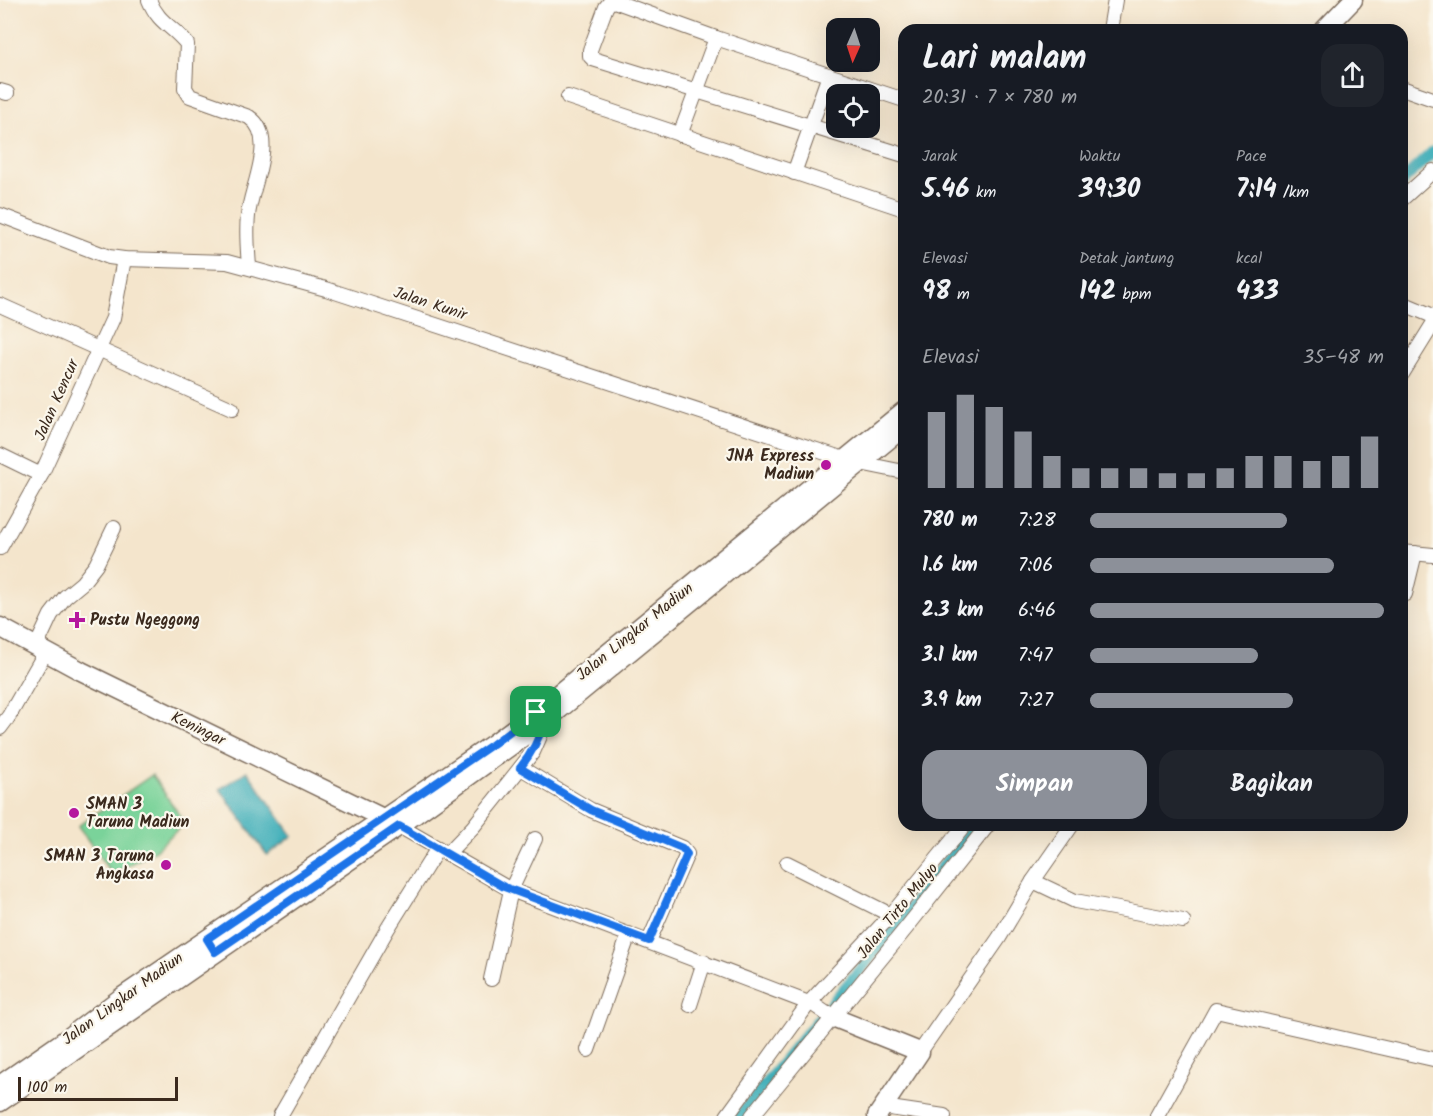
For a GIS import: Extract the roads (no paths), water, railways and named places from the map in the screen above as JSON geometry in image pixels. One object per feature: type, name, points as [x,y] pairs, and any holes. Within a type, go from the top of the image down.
[{"type":"main road","points":[[1314,24],[1337,0]]},
{"type":"main road","points":[[1330,24],[1353,0]]},
{"type":"main road","name":"Jalan Lingkar Madiun","points":[[0,1102],[211,946],[391,823],[540,717],[852,461],[898,417]]},
{"type":"main road","name":"Jalan Lingkar Madiun","points":[[852,461],[898,431]]},
{"type":"main road","name":"Keningar","points":[[0,627],[40,650],[391,823]]},
{"type":"main road","name":"Jalan Lingkar Madiun","points":[[0,1085],[122,997],[211,946]]},
{"type":"main road","points":[[832,1017],[920,1052],[880,1112]]},
{"type":"street","points":[[149,0],[156,16],[176,31],[188,44],[185,88],[190,96],[249,117],[256,122],[262,132],[262,155],[248,215],[249,267]]},
{"type":"street","points":[[1111,24],[1115,0]]},
{"type":"street","points":[[898,98],[716,38],[614,1],[606,7],[590,50],[590,56],[593,59],[898,153]]},
{"type":"street","points":[[680,135],[716,38]]},
{"type":"street","points":[[794,173],[829,75]]},
{"type":"street","points":[[1408,90],[1433,99]]},
{"type":"street","points":[[567,97],[898,207]]},
{"type":"street","points":[[1408,194],[1433,171]]},
{"type":"street","name":"Jalan Kunir","points":[[0,215],[102,255],[124,260],[214,261],[249,267],[472,335],[852,461],[898,471]]},
{"type":"street","name":"Jalan Kencur","points":[[0,548],[41,475],[114,318],[124,260]]},
{"type":"street","points":[[0,305],[232,409]]},
{"type":"street","points":[[1408,306],[1433,316]]},
{"type":"street","points":[[1408,364],[1433,324]]},
{"type":"street","points":[[0,455],[41,475]]},
{"type":"street","points":[[0,728],[9,716],[40,650],[51,615],[65,597],[82,583],[96,566],[114,528]]},
{"type":"street","points":[[1409,553],[1433,555]]},
{"type":"street","points":[[280,1116],[388,928],[443,850],[473,827],[537,744],[540,717]]},
{"type":"street","points":[[520,768],[591,810],[682,848],[687,854],[649,941]]},
{"type":"street","points":[[391,823],[511,890],[812,1004],[832,1017]]},
{"type":"street","points":[[731,1115],[812,1004],[891,915],[960,831]]},
{"type":"street","name":"Jalan Tirto Mulyo","points":[[752,1116],[983,831]]},
{"type":"street","points":[[920,1052],[999,938],[1068,831]]},
{"type":"street","points":[[491,979],[511,890],[535,839]]},
{"type":"street","points":[[787,862],[891,915]]},
{"type":"street","points":[[1034,881],[1075,901],[1183,921]]},
{"type":"street","points":[[588,1050],[629,934]]},
{"type":"street","points":[[690,1005],[704,962]]},
{"type":"street","points":[[1157,1116],[1216,1010],[1433,1059]]},
{"type":"street","points":[[880,1112],[944,1116]]},
{"type":"water","points":[[247,771],[293,836],[267,855],[220,789]]},
{"type":"waterway","points":[[1408,175],[1433,152]]},
{"type":"waterway","points":[[893,930],[970,831]]},
{"type":"waterway","points":[[739,1116],[896,926]]},
{"type":"place","name":"JNA Express Madiun","points":[[826,465]]},
{"type":"place","name":"Pustu Ngeggong","points":[[77,620]]},
{"type":"place","name":"SMAN 3 Taruna Madiun","points":[[74,813]]},
{"type":"place","name":"SMAN 3 Taruna Angkasa","points":[[166,865]]}]
